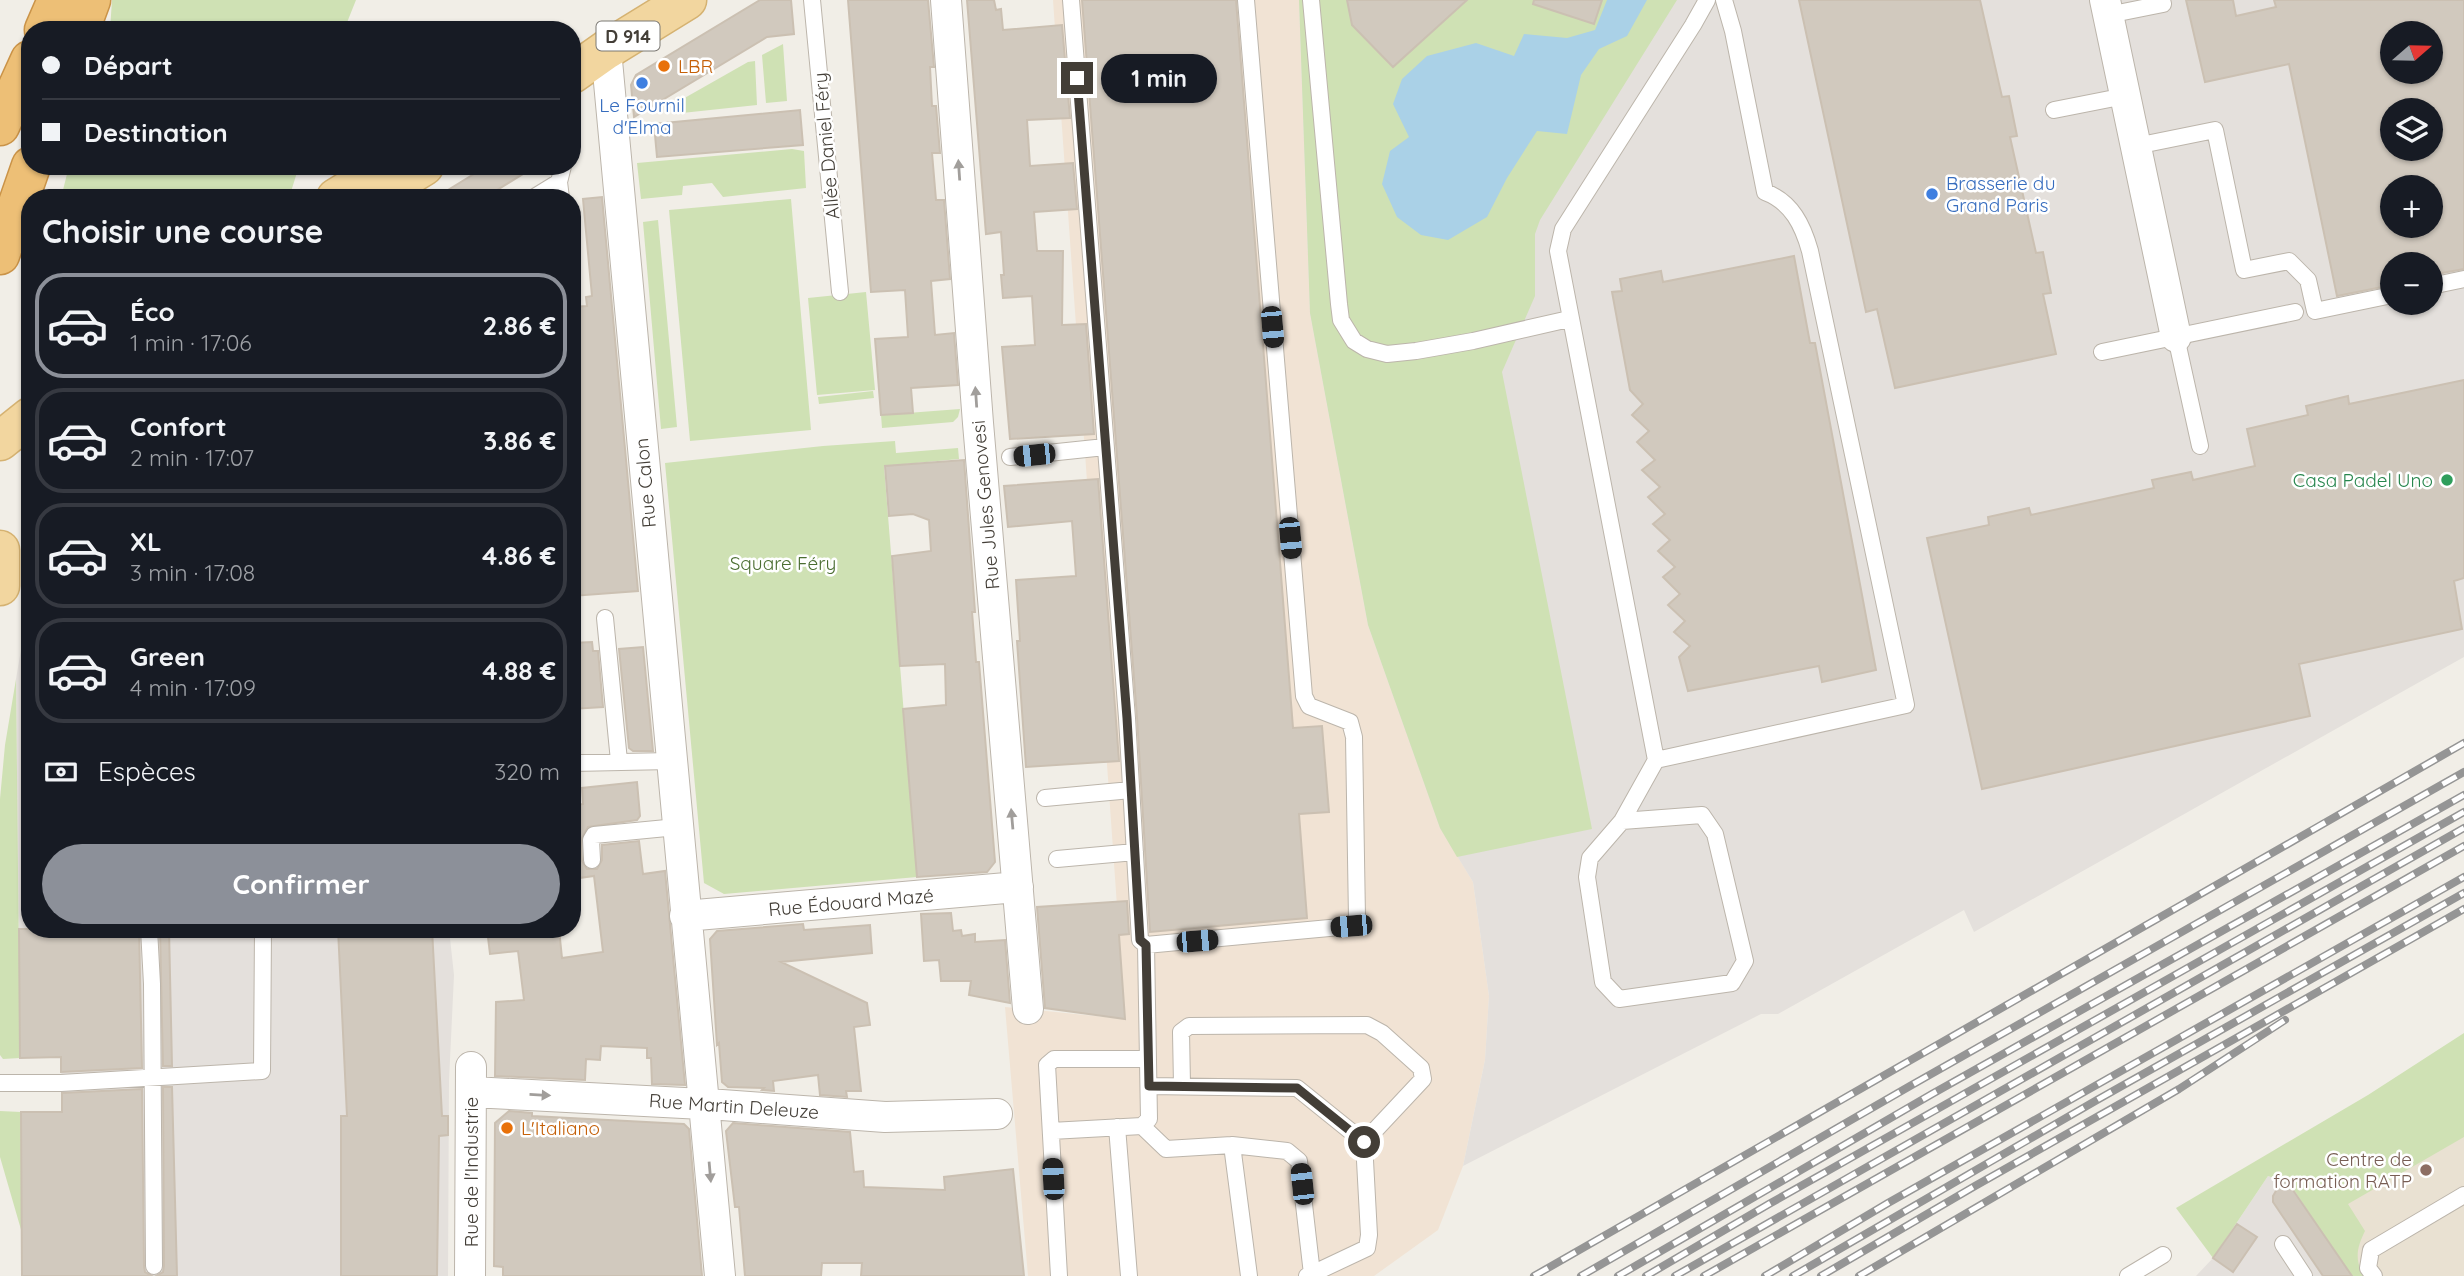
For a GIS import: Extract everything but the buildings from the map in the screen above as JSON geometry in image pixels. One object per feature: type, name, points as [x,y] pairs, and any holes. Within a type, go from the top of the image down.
[{"type":"highway","points":[[48,21],[57,0]]},
{"type":"highway","points":[[83,21],[91,0]]},
{"type":"highway","points":[[0,126],[21,80]]},
{"type":"highway","points":[[1,253],[21,195]]},
{"type":"main road","name":"D 914","points":[[589,51],[657,0]]},
{"type":"main road","name":"D 914","points":[[589,51],[687,0]]},
{"type":"main road","points":[[377,184],[400,175]]},
{"type":"main road","points":[[0,411],[21,396]]},
{"type":"main road","points":[[0,441],[21,424]]},
{"type":"main road","points":[[0,550],[0,586]]},
{"type":"street","name":"Rue Jules Genovesi","points":[[946,0],[1028,1009]]},
{"type":"street","points":[[2107,8],[2176,337]]},
{"type":"street","name":"Rue Calon","points":[[589,51],[671,761],[720,1276]]},
{"type":"street","name":"Rue Édouard Mazé","points":[[685,916],[1018,887]]},
{"type":"street","name":"Rue Martin Deleuze","points":[[471,1079],[703,1104],[886,1117],[997,1114]]},
{"type":"street","name":"Rue de l'Industrie","points":[[470,1276],[471,1079]]},
{"type":"lane","name":"Allée Daniel Féry","points":[[812,0],[840,292]]},
{"type":"lane","points":[[1071,0],[1140,940],[1146,945],[1351,926],[1357,918],[1354,737],[1350,722],[1309,706],[1304,696],[1246,0]]},
{"type":"lane","points":[[1311,0],[1339,304],[1341,320],[1348,334],[1367,349],[1397,354],[1473,341],[1569,319]]},
{"type":"lane","points":[[1622,821],[1702,816],[1715,834],[1745,961],[1732,982],[1619,999],[1603,982],[1587,877],[1590,858],[1622,821],[1656,760],[1558,263],[1559,239],[1563,229],[1707,0]]},
{"type":"lane","points":[[1656,760],[1906,705],[1810,251],[1803,227],[1793,212],[1777,197],[1765,192],[1733,31],[1724,0]]},
{"type":"lane","points":[[2107,8],[2163,4],[2162,0]]},
{"type":"lane","points":[[2054,110],[2125,96]]},
{"type":"lane","points":[[2136,146],[2215,130],[2244,270],[2290,261],[2308,280],[2315,311],[2380,297]]},
{"type":"lane","points":[[2443,283],[2464,279]]},
{"type":"lane","points":[[2102,352],[2295,312]]},
{"type":"lane","points":[[2176,337],[2200,446]]},
{"type":"lane","points":[[1010,457],[1105,447]]},
{"type":"lane","points":[[605,618],[619,761]]},
{"type":"lane","points":[[581,763],[671,761]]},
{"type":"lane","points":[[1045,798],[1131,790]]},
{"type":"lane","points":[[592,860],[591,840],[594,835],[677,827]]},
{"type":"lane","points":[[1057,859],[1135,852]]},
{"type":"lane","points":[[149,938],[154,1266]]},
{"type":"lane","points":[[0,1083],[61,1083],[262,1071],[263,938]]},
{"type":"lane","points":[[1051,1131],[1142,1126],[1149,1119],[1146,945]]},
{"type":"lane","points":[[1142,1126],[1166,1149],[1232,1145],[1287,1151],[1299,1161],[1310,1275],[1367,1248],[1369,1235],[1364,1142],[1423,1079],[1420,1068],[1382,1033],[1367,1025],[1189,1026],[1181,1032],[1182,1085]]},
{"type":"lane","points":[[1059,1276],[1047,1065],[1054,1059],[1148,1059]]},
{"type":"lane","points":[[1149,1086],[1297,1088],[1364,1142]]},
{"type":"lane","points":[[1117,1127],[1129,1276]]},
{"type":"lane","points":[[1232,1145],[1249,1276]]},
{"type":"lane","points":[[2374,1276],[2368,1268],[2371,1250],[2464,1195]]},
{"type":"lane","points":[[2283,1244],[2304,1276]]},
{"type":"lane","points":[[2128,1276],[2163,1255]]},
{"type":"shaded area","points":[[1053,0],[1299,0],[1310,313],[1368,625],[1440,827],[1473,882],[1489,996],[1485,1060],[1463,1166],[1438,1230],[1374,1276],[1028,1276],[1005,1007],[1125,1019]]},
{"type":"shaded area","points":[[1299,0],[2464,0],[2464,657],[1974,932],[1964,910],[1778,1014],[1761,1014],[1463,1166],[1485,1060],[1489,996],[1473,882],[1440,828],[1368,625],[1310,313]]},
{"type":"shaded area","points":[[21,649],[21,938],[450,938],[454,975],[449,1081],[448,1276],[22,1276],[21,1112],[62,1111],[61,1057],[20,1058],[16,679]]},
{"type":"shaded area","name":"Centre de formation RATP","points":[[2464,1124],[2464,1276],[2351,1276],[2311,1217]]},
{"type":"shaded area","points":[[2268,1176],[2290,1184],[2351,1276],[2196,1276],[2213,1258]]},
{"type":"green space","points":[[112,0],[356,0],[348,21],[111,21]]},
{"type":"green space","points":[[1299,0],[1677,0],[1540,220],[1535,234],[1535,296],[1502,372],[1592,829],[1457,857],[1440,828],[1368,625],[1310,313]]},
{"type":"green space","points":[[783,44],[787,101],[766,103],[762,55]]},
{"type":"green space","points":[[755,61],[757,105],[682,113],[681,100],[748,62]]},
{"type":"green space","points":[[792,149],[804,151],[806,188],[723,197],[712,183],[683,186],[682,195],[641,199],[637,163]]},
{"type":"green space","points":[[67,175],[296,175],[292,189],[63,189]]},
{"type":"green space","points":[[791,199],[811,430],[690,441],[669,210]]},
{"type":"green space","points":[[658,220],[677,427],[661,429],[643,222]]},
{"type":"green space","points":[[866,292],[875,390],[817,395],[808,298]]},
{"type":"green space","points":[[873,391],[874,398],[819,404],[818,397]]},
{"type":"green space","points":[[960,409],[953,422],[882,428],[881,415]]},
{"type":"green space","name":"Square Féry","points":[[895,441],[896,453],[958,448],[959,459],[884,466],[917,877],[724,894],[704,883],[665,463]]},
{"type":"green space","points":[[16,679],[20,1058],[3,1059],[0,1055],[0,799],[5,745]]},
{"type":"green space","points":[[2464,1033],[2464,1137],[2348,1204],[2365,1231],[2358,1254],[2364,1276],[2351,1276],[2290,1184],[2268,1176],[2213,1258],[2176,1208],[2368,1095]]},
{"type":"green space","points":[[0,1111],[21,1112],[22,1233],[0,1157]]},
{"type":"water","points":[[1607,0],[1647,0],[1627,36],[1599,49],[1581,75],[1567,134],[1537,131],[1507,178],[1487,217],[1448,240],[1421,235],[1397,217],[1382,184],[1390,151],[1409,137],[1393,104],[1402,79],[1427,56],[1476,43],[1514,56],[1524,34],[1567,38],[1595,30]]},
{"type":"railway","points":[[1534,1276],[2464,743]]},
{"type":"railway","points":[[1581,1276],[2464,772]]},
{"type":"railway","points":[[1618,1276],[1932,1094],[2464,795]]},
{"type":"railway","points":[[1646,1276],[2464,812]]},
{"type":"railway","points":[[1675,1276],[2464,828]]},
{"type":"railway","points":[[1704,1276],[2464,846]]},
{"type":"railway","points":[[1765,1276],[1888,1203],[2464,877]]},
{"type":"railway","points":[[1793,1276],[2097,1100],[2464,893]]},
{"type":"railway","points":[[1821,1276],[2464,909]]},
{"type":"railway","points":[[1859,1276],[2179,1089],[2285,1020]]},
{"type":"place","name":"LBR","points":[[664,66]]},
{"type":"place","name":"Le Fournil d'Elma","points":[[642,83]]},
{"type":"place","name":"Brasserie du Grand Paris","points":[[1932,194]]},
{"type":"place","name":"Casa Padel Uno","points":[[2447,480]]},
{"type":"place","name":"L'Italiano","points":[[507,1128]]},
{"type":"place","name":"Centre de formation RATP","points":[[2426,1170]]},
{"type":"route","points":[[1077,78],[1127,718],[1140,940],[1146,945],[1149,1086],[1297,1088],[1364,1142]]}]
